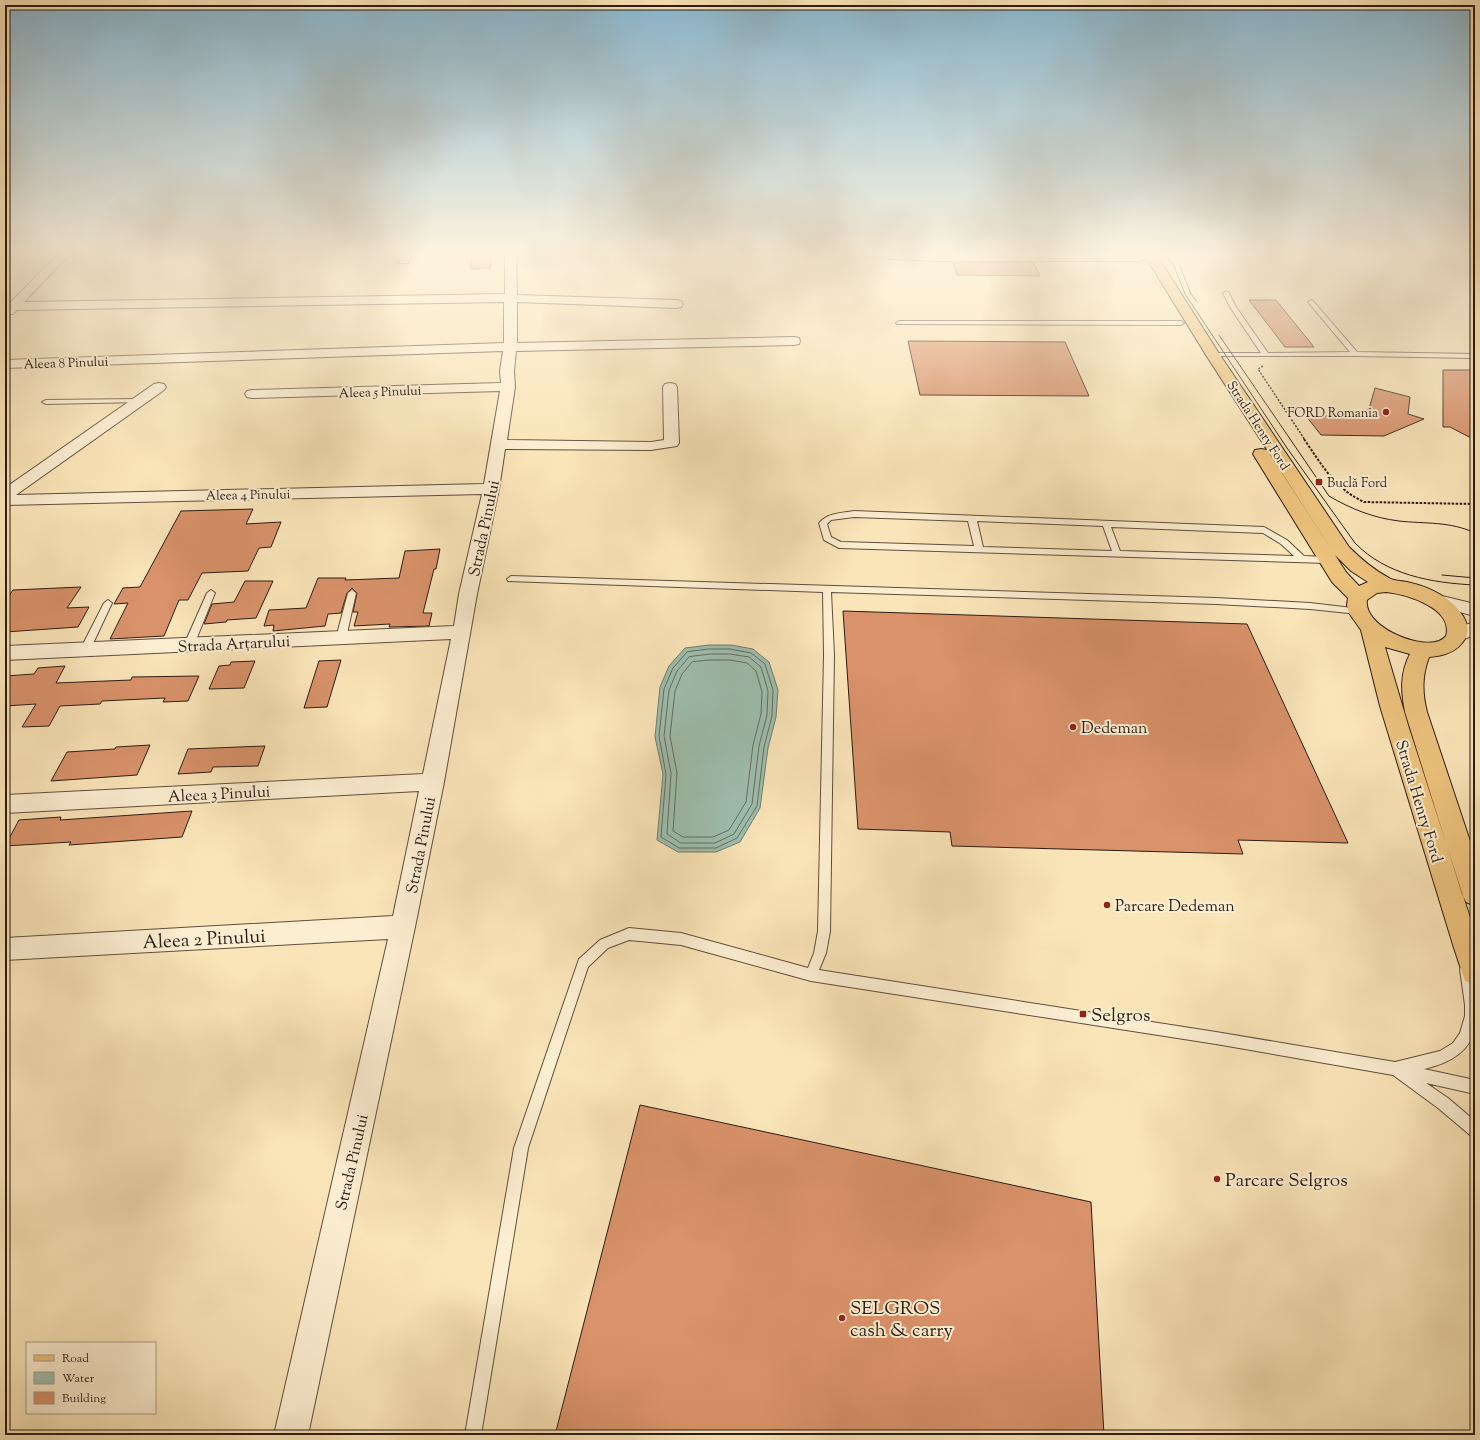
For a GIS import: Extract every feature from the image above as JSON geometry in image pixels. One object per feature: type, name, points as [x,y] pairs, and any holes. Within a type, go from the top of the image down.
[{"type":"main road","name":"Strada Henry Ford","points":[[1178,318],[1327,560],[1362,612],[1375,648],[1454,911],[1475,972]]},
{"type":"main road","name":"Strada Henry Ford","points":[[1187,318],[1342,550],[1358,567],[1386,585]]},
{"type":"main road","name":"Strada Henry Ford","points":[[1386,585],[1410,589],[1434,600],[1451,615],[1457,625],[1467,631],[1447,646],[1436,649],[1423,649],[1395,642],[1362,612],[1364,590],[1374,586],[1386,585]]},
{"type":"main road","name":"Strada Henry Ford","points":[[1423,649],[1415,664],[1412,677],[1412,694],[1421,728],[1475,894]]},
{"type":"street","name":"Strada Pinului","points":[[291,1435],[403,927],[433,782],[468,594],[491,488],[508,387],[511,318]]},
{"type":"street","name":"Aleea 8 Pinului","points":[[5,364],[510,347],[794,341]]},
{"type":"street","points":[[499,444],[651,446],[672,443],[670,386]]},
{"type":"street","points":[[5,496],[159,387]]},
{"type":"street","name":"Aleea 5 Pinului","points":[[252,394],[508,387]]},
{"type":"street","name":"Aleea 4 Pinului","points":[[5,500],[491,488]]},
{"type":"street","points":[[1434,600],[1471,607]]},
{"type":"street","name":"Strada Arțarului","points":[[5,653],[462,632]]},
{"type":"street","name":"Aleea 3 Pinului","points":[[5,804],[433,782]]},
{"type":"street","name":"Aleea 2 Pinului","points":[[5,949],[403,927]]},
{"type":"lane","points":[[1241,318],[1266,355]]},
{"type":"lane","points":[[1324,318],[1355,354]]},
{"type":"lane","points":[[900,323],[1181,323]]},
{"type":"lane","points":[[1213,355],[1355,354],[1475,356]]},
{"type":"lane","points":[[46,402],[139,401]]},
{"type":"lane","points":[[1301,559],[1293,548],[1278,537],[1264,530],[854,514],[829,518],[823,523],[828,538],[839,545],[1327,560]]},
{"type":"lane","points":[[972,518],[979,549]]},
{"type":"lane","points":[[1106,524],[1117,553]]},
{"type":"lane","points":[[511,579],[1224,602],[1310,606],[1362,612]]},
{"type":"lane","points":[[811,975],[820,953],[824,931],[829,656],[826,590]]},
{"type":"lane","points":[[341,638],[352,593]]},
{"type":"lane","points":[[189,645],[211,594]]},
{"type":"lane","points":[[84,650],[108,603]]},
{"type":"lane","points":[[1395,1069],[1446,1055],[1458,1047],[1465,1039],[1471,1025],[1473,1010],[1454,911]]},
{"type":"lane","points":[[473,1435],[521,1148],[583,963],[604,944],[629,934],[681,939],[811,975],[1103,1022],[1216,1038],[1395,1069],[1475,1087]]},
{"type":"lane","points":[[1395,1069],[1443,1103],[1475,1130]]},
{"type":"path","points":[[1266,355],[1269,363],[1258,369],[1331,479],[1353,497],[1364,502],[1475,504]]},
{"type":"water","points":[[709,645],[731,645],[753,649],[769,662],[778,690],[776,717],[768,748],[760,808],[740,842],[716,852],[678,852],[657,840],[663,774],[655,737],[660,687],[669,666],[685,648]]},
{"type":"building","points":[[1263,318],[1291,318],[1314,347],[1285,347]]},
{"type":"building","points":[[908,341],[1065,342],[1089,396],[920,395]]},
{"type":"building","points":[[1443,370],[1475,370],[1475,440],[1450,427],[1443,427]]},
{"type":"building","name":"FORD Romania","points":[[1375,388],[1410,397],[1408,414],[1424,419],[1384,436],[1321,435],[1306,416],[1354,416],[1369,409]]},
{"type":"building","points":[[253,509],[246,524],[281,522],[271,547],[259,548],[248,571],[202,573],[188,600],[179,600],[164,636],[110,639],[128,603],[114,604],[123,588],[140,587],[181,511]]},
{"type":"building","points":[[440,549],[436,569],[434,569],[423,613],[432,613],[429,626],[389,627],[390,624],[354,626],[358,612],[353,612],[357,593],[352,588],[347,593],[341,613],[328,614],[325,626],[273,631],[274,625],[264,626],[269,610],[306,608],[318,578],[346,578],[345,580],[399,578],[405,551]]},
{"type":"building","points":[[245,581],[273,581],[256,618],[227,620],[226,622],[204,624],[212,604],[234,602]]},
{"type":"building","points":[[81,587],[67,608],[89,607],[78,627],[5,632],[5,601],[13,590]]},
{"type":"building","name":"Dedeman","points":[[843,611],[1247,624],[1348,843],[1238,840],[1243,854],[952,846],[950,832],[858,829]]},
{"type":"building","points":[[341,660],[327,707],[304,708],[319,661]]},
{"type":"building","points":[[255,661],[244,688],[209,689],[219,666],[230,665],[231,662]]},
{"type":"building","points":[[65,666],[56,683],[131,680],[132,677],[199,676],[188,701],[163,702],[165,698],[102,701],[100,704],[60,706],[49,726],[22,727],[36,704],[5,706],[5,676],[34,674],[38,668]]},
{"type":"building","points":[[150,745],[137,775],[51,781],[67,752]]},
{"type":"building","points":[[265,746],[258,766],[213,767],[211,772],[178,774],[188,749]]},
{"type":"building","points":[[192,811],[182,837],[69,845],[71,842],[5,846],[19,820],[61,817],[60,820]]},
{"type":"building","name":"SELGROS cash & carry","points":[[640,1105],[1091,1202],[1104,1435],[555,1435]]},
{"type":"tram line","points":[[1201,318],[1287,448],[1355,543],[1367,554],[1395,570],[1426,579],[1475,585]]},
{"type":"tram line","points":[[1219,335],[1329,496],[1354,509],[1381,518],[1456,526],[1475,533]]},
{"type":"tram line","points":[[1442,575],[1475,578]]},
{"type":"place","name":"FORD Romania","points":[[1386,412]]},
{"type":"place","name":"Buclă Ford","points":[[1319,482]]},
{"type":"place","name":"Dedeman","points":[[1073,727]]},
{"type":"place","name":"Parcare Dedeman","points":[[1107,905]]},
{"type":"place","name":"Selgros","points":[[1083,1014]]},
{"type":"place","name":"Parcare Selgros","points":[[1217,1179]]},
{"type":"place","name":"SELGROS cash & carry","points":[[842,1318]]}]
